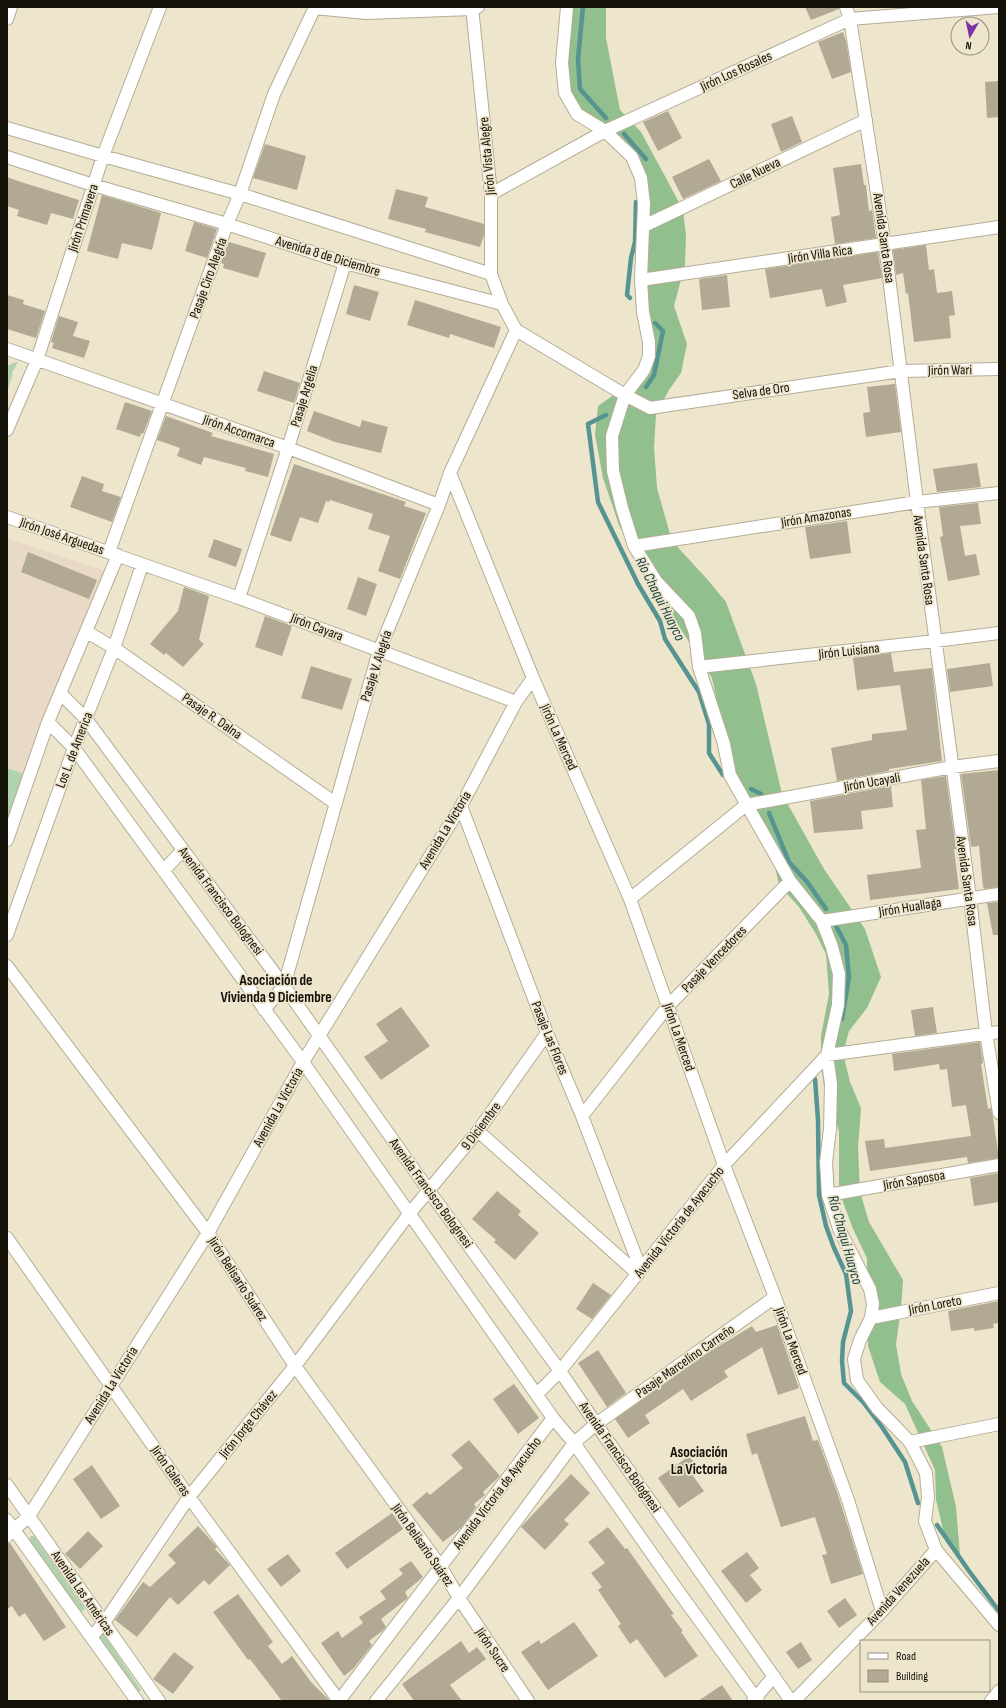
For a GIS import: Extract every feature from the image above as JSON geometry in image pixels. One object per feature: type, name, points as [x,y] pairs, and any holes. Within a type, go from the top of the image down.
[{"type":"street","points":[[7,19],[11,7]]},
{"type":"street","name":"Jirón Primavera","points":[[7,430],[37,360],[103,156],[160,7]]},
{"type":"street","points":[[567,7],[562,64],[565,93],[577,114],[605,131],[632,157],[641,178],[644,204],[641,280],[643,312],[649,342],[649,356],[644,370],[625,395],[612,436],[613,471],[622,508],[634,546],[656,581],[688,616],[695,633],[699,667],[724,744],[730,775],[790,881],[822,921],[832,947],[839,974],[838,1005],[827,1055],[831,1084],[830,1129],[826,1162],[828,1195],[840,1231],[870,1289],[873,1304],[871,1318],[860,1340],[854,1359],[857,1380],[877,1408],[910,1442],[926,1473],[928,1497],[925,1521],[936,1550],[999,1625]]},
{"type":"street","name":"Avenida Santa Rosa","points":[[846,7],[850,19],[886,245],[917,502],[970,898],[986,1033],[999,1113]]},
{"type":"street","name":"Jirón Los Rosales","points":[[491,194],[605,131],[850,19],[999,7]]},
{"type":"street","points":[[314,8],[366,10],[474,8]]},
{"type":"street","name":"Pasaje Ciro Alegría","points":[[113,554],[162,404],[227,224],[240,194],[274,94],[314,8]]},
{"type":"street","name":"Jirón Vista Alegre","points":[[474,8],[491,194],[492,274],[502,304]]},
{"type":"street","name":"Calle Nueva","points":[[644,226],[866,120]]},
{"type":"street","points":[[7,128],[240,194],[492,274]]},
{"type":"street","name":"Avenida 8 de Diciembre","points":[[7,157],[94,185],[227,224],[345,263],[502,304]]},
{"type":"street","name":"Jirón Villa Rica","points":[[641,280],[886,245],[999,227]]},
{"type":"street","name":"Pasaje Argelia","points":[[239,598],[288,448],[345,263]]},
{"type":"street","points":[[502,304],[516,330],[625,395]]},
{"type":"street","name":"Pasaje V. Alegría","points":[[264,1010],[284,986],[379,651],[439,505],[450,473],[516,330]]},
{"type":"street","name":"Jirón Accomarca","points":[[7,349],[288,448],[439,505]]},
{"type":"street","name":"Jirón Wari","points":[[901,371],[999,369]]},
{"type":"street","name":"Selva de Oro","points":[[625,395],[650,408],[901,371]]},
{"type":"street","name":"Jirón La Merced","points":[[450,473],[533,678],[630,899],[724,1164],[775,1297],[848,1500],[882,1611]]},
{"type":"street","name":"Jirón Amazonas","points":[[634,546],[917,502],[999,493]]},
{"type":"street","name":"Jirón José Arguedas","points":[[7,517],[113,554]]},
{"type":"street","points":[[7,840],[48,722],[87,632],[113,554]]},
{"type":"street","name":"Jirón Cayara","points":[[113,554],[239,598],[516,702]]},
{"type":"street","name":"Los L. de America","points":[[7,935],[74,748],[114,648],[142,565]]},
{"type":"street","name":"Pasaje R. Dalna","points":[[87,632],[114,648],[335,804]]},
{"type":"street","name":"Jirón Luisiana","points":[[699,667],[999,633]]},
{"type":"street","name":"Avenida La Victoria","points":[[11,1534],[29,1516],[208,1233],[303,1062],[461,806],[516,702],[533,678]]},
{"type":"street","name":"Avenida Francisco Bolognesi","points":[[60,694],[86,719],[284,986],[429,1192],[560,1371],[792,1701]]},
{"type":"street","name":"Avenida Francisco Bolognesi","points":[[48,722],[74,748],[303,1062],[409,1214],[554,1418],[574,1443],[755,1700]]},
{"type":"street","name":"Jirón Ucayali","points":[[746,805],[952,767],[999,761]]},
{"type":"street","points":[[630,899],[746,805]]},
{"type":"street","name":"Pasaje Las Flores","points":[[461,806],[547,1033],[582,1116],[639,1272]]},
{"type":"street","points":[[164,870],[183,850]]},
{"type":"street","name":"Pasaje Vencedores","points":[[582,1116],[668,1006],[790,881]]},
{"type":"street","name":"Jirón Huallaga","points":[[822,921],[999,894]]},
{"type":"street","name":"Jirón Belisario Suárez","points":[[7,966],[208,1233],[295,1366],[441,1567],[459,1598]]},
{"type":"street","points":[[827,1055],[999,1032]]},
{"type":"street","name":"9 Diciembre","points":[[409,1214],[478,1132],[547,1033]]},
{"type":"street","name":"Avenida Victoria de Ayacucho","points":[[537,1394],[560,1371],[724,1164],[827,1055]]},
{"type":"street","points":[[478,1132],[639,1272]]},
{"type":"street","name":"Jirón Saposoa","points":[[828,1195],[999,1165]]},
{"type":"street","name":"Jirón Jorge Chávez","points":[[91,1637],[104,1623],[189,1497],[295,1366],[409,1214]]},
{"type":"street","name":"Jirón Galeras","points":[[7,1238],[189,1497],[339,1701]]},
{"type":"street","name":"Jirón Loreto","points":[[871,1318],[999,1293]]},
{"type":"street","name":"Pasaje Marcelino Carreño","points":[[574,1443],[596,1424],[775,1297]]},
{"type":"street","name":"Avenida Victoria de Ayacucho","points":[[339,1701],[554,1418]]},
{"type":"street","points":[[910,1442],[999,1424]]},
{"type":"street","points":[[376,1701],[459,1598],[574,1443]]},
{"type":"street","name":"Avenida Las Américas","points":[[7,1485],[159,1701]]},
{"type":"street","name":"Avenida Las Américas","points":[[7,1520],[11,1534],[28,1548],[137,1701]]},
{"type":"street","name":"Avenida Venezuela","points":[[792,1701],[882,1611],[936,1550]]},
{"type":"street","name":"Jirón Sucre","points":[[459,1598],[528,1701]]},
{"type":"street","points":[[755,1700],[774,1676]]},
{"type":"street","points":[[991,1701],[999,1691]]},
{"type":"shaded area","points":[[7,538],[115,574],[28,775],[7,768]]},
{"type":"green space","points":[[573,7],[606,7],[606,38],[620,110],[641,132],[683,210],[686,236],[685,265],[674,306],[687,344],[681,373],[669,390],[656,414],[654,448],[657,488],[672,541],[726,602],[756,684],[782,794],[824,869],[865,929],[881,977],[867,1008],[849,1031],[843,1053],[850,1082],[861,1108],[858,1148],[860,1192],[869,1222],[903,1280],[896,1344],[901,1374],[912,1401],[942,1447],[956,1507],[960,1555],[946,1542],[936,1500],[935,1470],[905,1404],[880,1382],[868,1346],[867,1258],[853,1229],[839,1191],[839,1131],[824,1087],[821,1063],[821,1036],[829,994],[826,954],[816,934],[799,907],[779,885],[774,862],[729,755],[712,678],[636,559],[619,525],[603,478],[595,435],[598,406],[646,372],[641,319],[648,244],[637,177],[622,151],[593,132],[566,84],[569,30]]},
{"type":"green space","points":[[18,361],[13,370],[7,391],[7,366]]},
{"type":"green space","points":[[7,768],[28,775],[7,835]]},
{"type":"green space","points":[[31,1536],[34,1536],[85,1609],[81,1612],[29,1539]]},
{"type":"green space","points":[[102,1632],[141,1690],[137,1693],[97,1635]]},
{"type":"building","points":[[805,7],[839,7],[839,9],[811,20]]},
{"type":"building","points":[[843,32],[851,72],[832,79],[818,42]]},
{"type":"building","points":[[999,81],[999,117],[987,118],[985,82]]},
{"type":"building","points":[[668,111],[682,138],[658,151],[643,122]]},
{"type":"building","points":[[792,116],[802,142],[781,152],[771,124]]},
{"type":"building","points":[[265,144],[306,156],[297,190],[253,178]]},
{"type":"building","points":[[709,159],[721,181],[683,199],[672,177]]},
{"type":"building","points":[[861,164],[864,185],[866,185],[869,211],[872,210],[876,238],[835,244],[831,217],[840,215],[833,168]]},
{"type":"building","points":[[7,177],[79,200],[73,219],[51,213],[47,225],[17,216],[19,210],[7,206]]},
{"type":"building","points":[[396,189],[428,197],[425,207],[484,224],[484,235],[480,247],[425,232],[426,229],[388,219]]},
{"type":"building","points":[[102,195],[161,213],[152,250],[122,243],[118,259],[87,251]]},
{"type":"building","points":[[194,222],[217,229],[207,258],[185,251]]},
{"type":"building","points":[[229,242],[266,253],[258,278],[223,268],[224,264],[221,263]]},
{"type":"building","points":[[926,245],[929,270],[934,269],[937,293],[952,291],[955,315],[949,316],[951,338],[914,342],[908,293],[906,294],[903,273],[896,275],[893,250]]},
{"type":"building","points":[[878,252],[882,278],[843,285],[847,302],[826,307],[822,289],[770,298],[765,269]]},
{"type":"building","points":[[727,275],[730,307],[702,310],[699,279]]},
{"type":"building","points":[[354,285],[379,292],[370,321],[346,314]]},
{"type":"building","points":[[7,295],[24,300],[23,304],[45,311],[36,338],[7,329]]},
{"type":"building","points":[[415,300],[501,327],[494,348],[450,334],[449,338],[407,325]]},
{"type":"building","points":[[59,316],[78,322],[73,336],[90,341],[84,358],[52,348],[54,343],[51,342]]},
{"type":"building","points":[[264,371],[300,383],[294,403],[257,391]]},
{"type":"building","points":[[895,384],[901,432],[866,437],[863,413],[870,412],[867,387]]},
{"type":"building","points":[[125,402],[152,411],[143,434],[141,433],[140,437],[116,429]]},
{"type":"building","points":[[314,411],[360,427],[362,420],[388,427],[381,453],[335,442],[307,431]]},
{"type":"building","points":[[166,416],[213,433],[211,436],[274,454],[268,477],[245,471],[246,468],[204,457],[201,465],[177,456],[180,448],[157,440]]},
{"type":"building","points":[[977,463],[981,487],[937,492],[933,469]]},
{"type":"building","points":[[294,464],[406,502],[404,506],[426,513],[400,579],[378,571],[390,536],[368,529],[373,514],[330,500],[329,502],[326,501],[318,523],[300,517],[291,542],[270,535]]},
{"type":"building","points":[[82,476],[104,484],[102,491],[121,497],[112,522],[70,507]]},
{"type":"building","points":[[978,503],[981,524],[960,526],[965,556],[976,554],[980,575],[948,581],[940,537],[943,536],[939,507]]},
{"type":"building","points":[[847,521],[851,553],[810,559],[805,527]]},
{"type":"building","points":[[214,539],[242,549],[236,567],[208,557]]},
{"type":"building","points":[[28,552],[97,580],[89,599],[21,572]]},
{"type":"building","points":[[358,577],[377,584],[366,616],[347,609]]},
{"type":"building","points":[[184,587],[209,596],[199,640],[204,644],[183,667],[166,653],[164,655],[150,644],[178,611]]},
{"type":"building","points":[[265,616],[292,626],[282,656],[255,647]]},
{"type":"building","points":[[891,653],[894,672],[932,668],[942,761],[889,769],[889,771],[837,781],[831,748],[872,740],[872,734],[907,730],[900,685],[857,690],[853,658]]},
{"type":"building","points":[[990,663],[993,686],[950,692],[947,669]]},
{"type":"building","points":[[311,666],[352,679],[342,710],[301,698]]},
{"type":"building","points":[[999,770],[999,887],[985,889],[983,887],[979,846],[971,847],[961,774]]},
{"type":"building","points":[[946,776],[956,849],[954,849],[959,889],[870,900],[867,875],[921,868],[916,830],[926,829],[921,780]]},
{"type":"building","points":[[891,786],[893,807],[861,811],[863,829],[814,833],[810,801]]},
{"type":"building","points":[[999,902],[999,935],[993,935],[987,903]]},
{"type":"building","points":[[401,1007],[430,1046],[381,1080],[364,1057],[388,1041],[376,1024]]},
{"type":"building","points":[[933,1007],[937,1033],[915,1036],[911,1010]]},
{"type":"building","points":[[980,1042],[983,1063],[981,1064],[988,1109],[991,1108],[999,1158],[968,1163],[967,1157],[870,1171],[865,1141],[884,1139],[885,1148],[971,1136],[966,1105],[952,1107],[947,1069],[940,1070],[939,1064],[894,1071],[892,1054]]},
{"type":"building","points":[[999,1173],[999,1202],[974,1206],[970,1178]]},
{"type":"building","points":[[497,1191],[521,1211],[518,1215],[539,1233],[515,1260],[494,1242],[496,1240],[472,1219]]},
{"type":"building","points":[[593,1283],[611,1295],[592,1319],[576,1309]]},
{"type":"building","points":[[999,1301],[999,1323],[993,1324],[994,1328],[974,1331],[974,1328],[951,1331],[948,1311]]},
{"type":"building","points":[[777,1325],[799,1388],[778,1395],[762,1347],[724,1371],[728,1377],[691,1401],[683,1389],[645,1415],[650,1423],[628,1438],[615,1419],[711,1351],[752,1326],[756,1332]]},
{"type":"building","points":[[598,1350],[626,1393],[607,1407],[578,1363]]},
{"type":"building","points":[[514,1384],[539,1418],[518,1434],[493,1399]]},
{"type":"building","points":[[805,1416],[813,1441],[818,1440],[838,1495],[863,1574],[831,1584],[822,1555],[827,1554],[815,1517],[781,1527],[757,1453],[752,1455],[746,1434]]},
{"type":"building","points":[[469,1440],[500,1476],[483,1492],[485,1495],[474,1504],[476,1507],[462,1527],[443,1542],[412,1505],[427,1492],[430,1495],[463,1468],[451,1455]]},
{"type":"building","points":[[689,1456],[700,1471],[693,1476],[704,1491],[679,1508],[658,1478]]},
{"type":"building","points":[[92,1465],[120,1506],[101,1519],[73,1479]]},
{"type":"building","points":[[571,1474],[590,1493],[564,1520],[569,1524],[545,1550],[521,1527]]},
{"type":"building","points":[[392,1513],[403,1529],[347,1569],[335,1553]]},
{"type":"building","points":[[198,1526],[217,1547],[215,1549],[230,1565],[209,1585],[204,1580],[178,1605],[170,1597],[137,1637],[115,1620],[143,1582],[150,1587],[176,1563],[168,1555]]},
{"type":"building","points":[[608,1527],[625,1549],[627,1548],[674,1614],[671,1615],[683,1631],[681,1632],[698,1656],[665,1678],[637,1639],[630,1644],[618,1626],[621,1624],[598,1590],[602,1587],[591,1573],[605,1563],[588,1542]]},
{"type":"building","points":[[88,1531],[103,1546],[80,1569],[65,1554]]},
{"type":"building","points":[[7,1543],[10,1543],[66,1627],[44,1641],[25,1613],[19,1617],[12,1606],[7,1609]]},
{"type":"building","points":[[747,1552],[759,1568],[750,1575],[762,1590],[746,1603],[721,1571]]},
{"type":"building","points":[[288,1554],[301,1571],[281,1587],[267,1569]]},
{"type":"building","points":[[411,1561],[423,1577],[405,1592],[408,1598],[381,1619],[386,1627],[369,1641],[372,1645],[353,1669],[344,1676],[321,1643],[338,1631],[342,1638],[363,1623],[359,1617],[386,1599],[380,1591],[403,1574],[399,1569]]},
{"type":"building","points":[[238,1594],[273,1642],[268,1646],[282,1664],[292,1656],[311,1682],[330,1701],[282,1701],[250,1659],[248,1660],[213,1612]]},
{"type":"building","points":[[845,1598],[857,1615],[839,1628],[827,1611]]},
{"type":"building","points":[[574,1622],[598,1656],[548,1690],[521,1652],[539,1640],[541,1644]]},
{"type":"building","points":[[461,1641],[469,1653],[477,1647],[486,1659],[450,1685],[462,1701],[414,1701],[402,1684]]},
{"type":"building","points":[[801,1642],[812,1660],[798,1669],[786,1652]]},
{"type":"building","points":[[174,1652],[194,1667],[173,1694],[153,1679]]},
{"type":"building","points":[[722,1685],[733,1701],[698,1701]]},
{"type":"waterway","name":"Río Chaqui Huayco","points":[[583,7],[578,59],[580,89],[606,118]]},
{"type":"waterway","name":"Río Chaqui Huayco","points":[[624,134],[646,159]]},
{"type":"waterway","name":"Río Chaqui Huayco","points":[[630,298],[627,295],[631,258],[635,242],[636,202]]},
{"type":"waterway","name":"Río Chaqui Huayco","points":[[646,387],[654,375],[663,331],[655,323]]},
{"type":"waterway","name":"Río Chaqui Huayco","points":[[606,415],[588,424],[598,502],[638,584],[660,621],[665,639],[699,692],[709,724],[709,753],[723,775]]},
{"type":"waterway","name":"Río Chaqui Huayco","points":[[751,789],[761,794]]},
{"type":"waterway","name":"Río Chaqui Huayco","points":[[769,813],[789,862],[808,883],[826,909]]},
{"type":"waterway","name":"Río Chaqui Huayco","points":[[835,924],[846,945],[849,977],[842,1019]]},
{"type":"waterway","name":"Río Chaqui Huayco","points":[[815,1079],[818,1120],[819,1195],[826,1226],[846,1274],[851,1311],[843,1342],[842,1361],[844,1383],[863,1402],[882,1427],[905,1462],[918,1503]]},
{"type":"waterway","name":"Río Chaqui Huayco","points":[[937,1525],[999,1611]]},
{"type":"district","name":"Asociación de Vivienda 9 Diciembre","points":[[276,988]]},
{"type":"district","name":"Asociación La Victoria","points":[[699,1460]]}]
